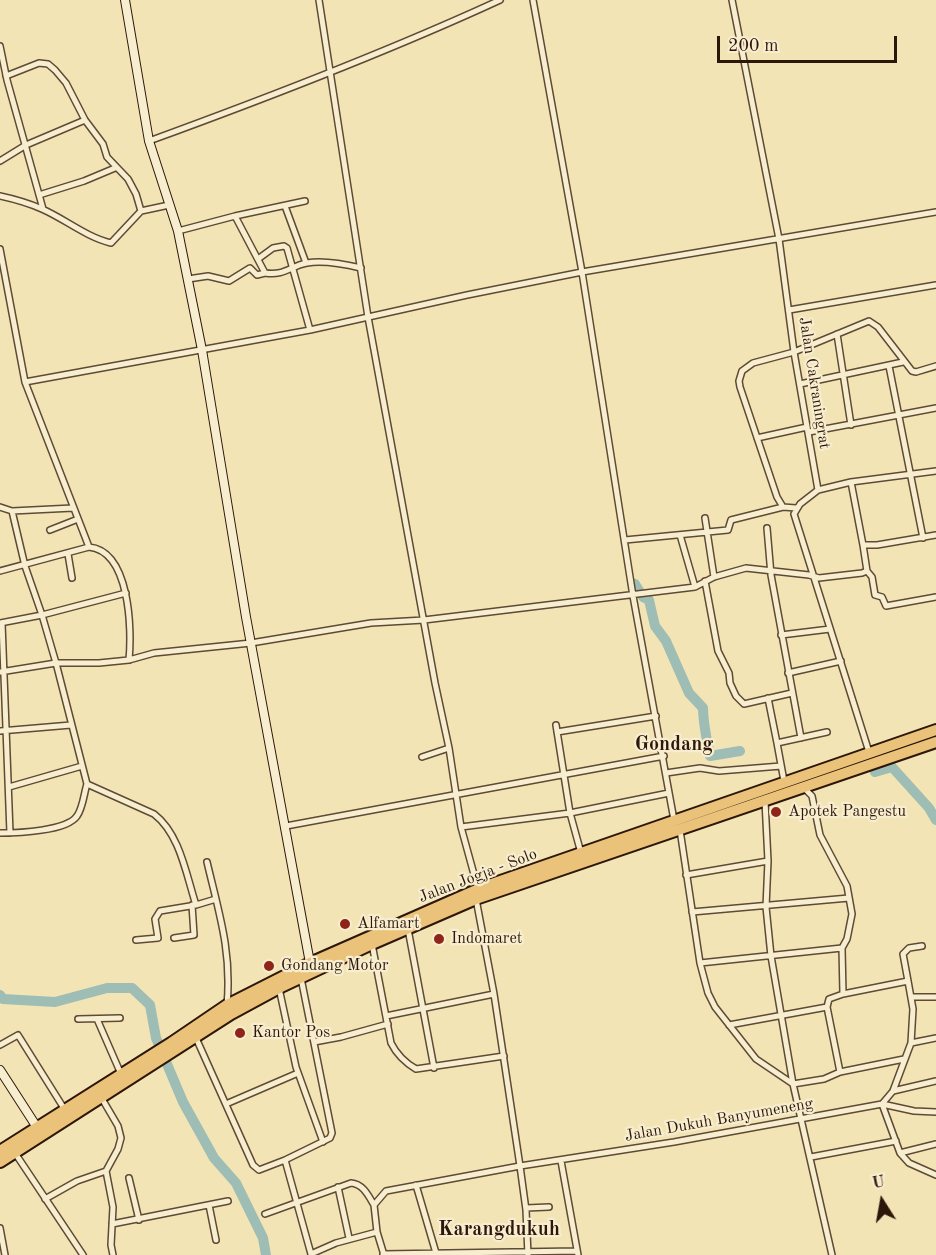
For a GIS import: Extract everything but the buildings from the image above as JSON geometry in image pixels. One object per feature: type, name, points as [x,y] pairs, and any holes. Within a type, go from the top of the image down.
[{"type":"highway","name":"Jalan Jogja - Solo","points":[[0,1151],[101,1097],[173,1047],[227,1005],[310,963],[581,853],[765,800],[869,752],[936,730]]},
{"type":"highway","name":"Jalan Jogja - Solo","points":[[173,1047],[196,1038],[231,1014],[279,988],[408,929],[477,894],[677,826],[784,781],[800,782],[936,741]]},
{"type":"highway","name":"Jalan Jogja - Solo","points":[[0,1162],[15,1153],[66,1110],[121,1074],[147,1063]]},
{"type":"street","points":[[125,0],[149,141],[178,231],[202,350],[251,643],[310,963]]},
{"type":"street","points":[[319,0],[368,318],[449,748],[461,828],[477,894],[494,994],[526,1208],[528,1253]]},
{"type":"street","points":[[149,141],[331,72],[500,0]]},
{"type":"street","points":[[533,0],[582,272],[633,596],[693,912],[700,963],[708,993],[715,1007],[756,1059],[793,1084],[824,1079],[840,1072],[904,1059]]},
{"type":"street","name":"Jalan Cakraningrat","points":[[732,0],[779,239],[794,352],[818,490]]},
{"type":"street","points":[[0,46],[6,76],[43,209]]},
{"type":"street","points":[[6,76],[29,65],[48,64],[66,82],[85,120],[103,144],[107,157],[115,168],[128,179],[141,210]]},
{"type":"street","points":[[0,160],[26,145],[85,120]]},
{"type":"street","points":[[39,195],[84,181],[115,168]]},
{"type":"street","points":[[0,196],[43,209],[82,231],[111,243],[141,210],[169,206]]},
{"type":"street","points":[[178,231],[305,201]]},
{"type":"street","points":[[285,206],[306,263]]},
{"type":"street","points":[[25,382],[310,330],[582,272],[936,212]]},
{"type":"street","points":[[235,216],[265,273]]},
{"type":"street","points":[[258,259],[273,248],[284,246],[287,248],[310,330]]},
{"type":"street","points":[[0,249],[25,382],[89,547]]},
{"type":"street","points":[[188,279],[208,276],[229,281],[250,268],[257,275],[274,274],[306,263],[337,263],[361,268]]},
{"type":"street","points":[[789,310],[936,285]]},
{"type":"street","points":[[783,507],[756,438],[738,381],[742,371],[753,363],[794,352],[869,321],[874,323],[912,371],[936,366]]},
{"type":"street","points":[[837,334],[851,425]]},
{"type":"street","points":[[800,384],[903,362]]},
{"type":"street","points":[[889,366],[923,538]]},
{"type":"street","points":[[756,438],[851,425],[936,408]]},
{"type":"street","points":[[869,752],[794,514],[796,508],[818,490],[851,482],[936,471]]},
{"type":"street","points":[[851,482],[867,572],[872,577],[875,595],[882,597],[886,606],[936,597]]},
{"type":"street","points":[[0,507],[12,511],[73,508]]},
{"type":"street","points":[[626,540],[728,530],[731,520],[783,507],[796,508]]},
{"type":"street","points":[[0,834],[70,823],[79,814],[87,784],[56,663],[25,566],[12,511]]},
{"type":"street","points":[[705,518],[714,577]]},
{"type":"street","points":[[50,530],[78,519]]},
{"type":"street","points":[[767,528],[770,571],[801,738]]},
{"type":"street","points":[[680,535],[695,587]]},
{"type":"street","points":[[863,545],[877,545],[936,535]]},
{"type":"street","points":[[0,571],[89,547],[100,548],[109,556],[126,594],[131,623],[129,660]]},
{"type":"street","points":[[68,554],[72,578]]},
{"type":"street","points":[[2,672],[56,663],[129,660],[154,653],[251,643],[371,623],[424,620],[633,596],[695,587],[714,577],[746,568],[819,578],[867,572]]},
{"type":"street","points":[[705,581],[717,647],[736,696],[744,704],[792,693]]},
{"type":"street","points":[[10,833],[9,778],[3,731],[1,623],[126,594]]},
{"type":"street","points":[[781,635],[830,629]]},
{"type":"street","points":[[788,673],[841,661]]},
{"type":"street","points":[[768,698],[784,781]]},
{"type":"street","points":[[557,732],[656,716]]},
{"type":"street","points":[[3,731],[71,725]]},
{"type":"street","points":[[556,725],[570,813],[581,853]]},
{"type":"street","points":[[777,743],[827,732]]},
{"type":"street","points":[[422,757],[449,748]]},
{"type":"street","points":[[286,826],[664,756]]},
{"type":"street","points":[[9,787],[82,766]]},
{"type":"street","points":[[666,773],[700,768],[719,771],[781,766]]},
{"type":"street","points":[[0,779],[9,778]]},
{"type":"street","points":[[800,782],[812,796],[820,835],[847,886],[852,914],[842,948],[843,994]]},
{"type":"street","points":[[87,784],[146,810],[163,821],[171,832],[194,905],[194,935],[174,938]]},
{"type":"street","points":[[461,828],[570,813],[669,794]]},
{"type":"street","points":[[765,800],[768,861],[766,906],[771,956],[793,1084],[832,1255]]},
{"type":"street","points":[[686,875],[768,861]]},
{"type":"street","points":[[207,862],[228,958],[230,979],[227,1005]]},
{"type":"street","points":[[693,912],[849,898]]},
{"type":"street","points":[[136,940],[158,938],[155,919],[160,911],[216,899]]},
{"type":"street","points":[[408,929],[434,1068]]},
{"type":"street","points":[[372,944],[391,1043],[396,1053],[406,1063],[416,1069],[434,1068],[504,1056]]},
{"type":"street","points":[[882,1104],[893,1091],[911,1043],[913,1028],[911,997],[903,954],[909,948],[922,946]]},
{"type":"street","points":[[700,963],[842,948]]},
{"type":"street","points":[[196,1038],[256,1168],[259,1170],[285,1160],[330,1138],[331,1125],[301,978]]},
{"type":"street","points":[[840,1072],[827,1007],[829,999],[908,981]]},
{"type":"street","points":[[279,988],[298,1072],[323,1142]]},
{"type":"street","points":[[386,1016],[494,994]]},
{"type":"street","points":[[911,997],[936,997]]},
{"type":"street","points":[[729,1026],[827,1007]]},
{"type":"street","points":[[78,1019],[120,1018]]},
{"type":"street","points":[[97,1019],[121,1074]]},
{"type":"street","points":[[314,1041],[342,1037],[388,1024]]},
{"type":"street","points":[[0,1045],[18,1035],[66,1110]]},
{"type":"street","points":[[911,1043],[936,1038]]},
{"type":"street","points":[[0,1070],[40,1131]]},
{"type":"street","points":[[226,1104],[298,1072]]},
{"type":"street","points":[[893,1091],[936,1081]]},
{"type":"street","points":[[101,1097],[118,1126],[121,1138],[118,1149],[106,1171],[112,1207],[113,1255]]},
{"type":"street","points":[[882,1104],[914,1111],[936,1112]]},
{"type":"street","points":[[882,1104],[900,1153],[909,1163],[936,1175]]},
{"type":"street","name":"Jalan Dukuh Banyumeneng","points":[[374,1205],[386,1191],[416,1185],[882,1104]]},
{"type":"street","points":[[811,1157],[896,1141]]},
{"type":"street","points":[[900,1153],[936,1144]]},
{"type":"street","points":[[15,1153],[83,1255]]},
{"type":"street","points":[[285,1160],[309,1255],[349,1239],[377,1232]]},
{"type":"street","points":[[265,1214],[351,1183],[358,1184],[374,1205],[377,1232],[383,1254],[577,1253],[561,1161]]},
{"type":"street","points":[[45,1199],[77,1181],[106,1171]]},
{"type":"street","points":[[129,1178],[139,1220]]},
{"type":"street","points":[[416,1185],[436,1253]]},
{"type":"street","points":[[338,1187],[349,1239]]},
{"type":"street","points":[[112,1224],[228,1201]]},
{"type":"street","points":[[209,1205],[216,1240]]},
{"type":"street","points":[[526,1208],[549,1207]]},
{"type":"street","points":[[0,1228],[5,1255]]},
{"type":"waterway","points":[[632,583],[643,597],[649,600],[655,626],[666,641],[689,693],[703,708],[710,756],[740,751]]},
{"type":"waterway","points":[[875,772],[892,767],[929,808],[936,820]]},
{"type":"waterway","points":[[0,995],[3,999],[55,1002],[107,988],[132,988],[150,1005],[156,1038],[183,1102],[214,1158],[236,1183],[263,1238],[266,1255]]},
{"type":"place","name":"Apotek Pangestu","points":[[776,812]]},
{"type":"place","name":"Alfamart","points":[[345,924]]},
{"type":"place","name":"Indomaret","points":[[439,939]]},
{"type":"place","name":"Gondang Motor","points":[[269,966]]},
{"type":"place","name":"Kantor Pos","points":[[240,1033]]},
{"type":"district","name":"Gondang","points":[[674,745]]},
{"type":"district","name":"Karangdukuh","points":[[499,1230]]}]
